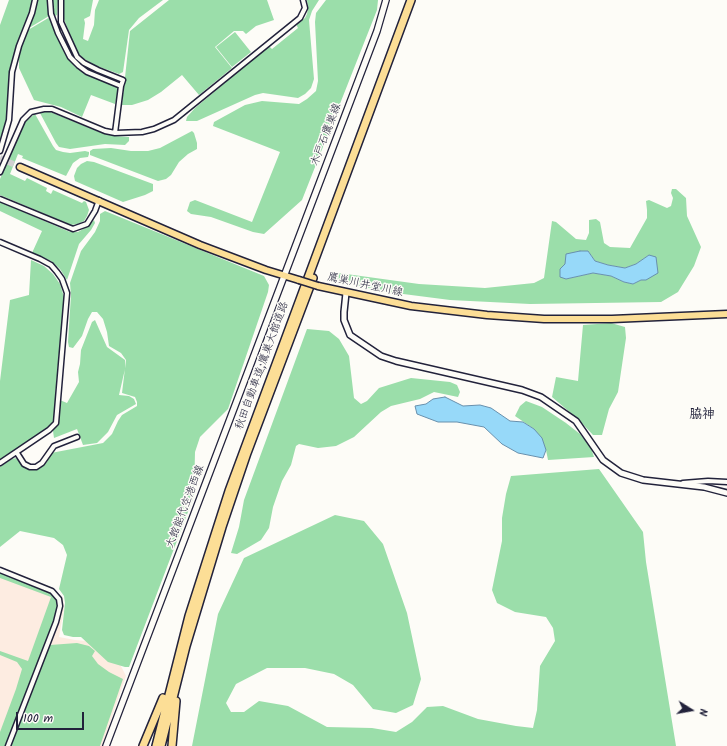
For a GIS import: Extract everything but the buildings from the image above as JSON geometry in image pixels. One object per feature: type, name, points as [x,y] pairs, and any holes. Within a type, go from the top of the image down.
[{"type":"highway","name":"秋田自動車道;鷹巣大館道路","points":[[156,746],[192,615],[242,453],[411,0]]},
{"type":"highway","name":"秋田自動車道;鷹巣大館道路","points":[[161,746],[192,615],[247,454],[416,0]]},
{"type":"highway","points":[[143,746],[166,691],[192,615]]},
{"type":"highway","points":[[172,746],[176,705],[192,615]]},
{"type":"main road","name":"木戸石鷹巣線","points":[[284,276],[377,31],[386,0]]},
{"type":"main road","name":"鷹巣川井堂川線","points":[[20,167],[200,245],[284,276],[346,293],[439,310],[544,319],[598,319],[727,314]]},
{"type":"main road","name":"大館能代空港西線","points":[[106,746],[284,276]]},
{"type":"street","points":[[0,151],[9,120],[12,72],[19,46],[32,13],[35,0]]},
{"type":"street","points":[[50,0],[52,14],[58,34],[70,57],[87,72],[121,86]]},
{"type":"street","points":[[60,0],[60,22],[77,56],[84,63],[123,80],[115,133]]},
{"type":"street","points":[[0,172],[23,120],[31,112],[52,109],[105,131],[115,133],[142,132],[154,129],[174,120],[300,18],[305,8],[303,0]]},
{"type":"street","points":[[0,199],[73,229],[87,224],[95,211],[99,200]]},
{"type":"street","points":[[0,242],[51,265],[62,279],[67,293],[56,423],[49,430],[17,453],[0,463]]},
{"type":"street","points":[[346,293],[344,320],[350,335],[381,356],[396,361],[522,390],[541,397],[576,421],[603,460],[621,473],[643,480],[704,487],[727,493]]},
{"type":"street","points":[[17,453],[24,464],[30,467],[36,466],[42,464],[54,446],[77,436]]},
{"type":"street","points":[[674,483],[708,481],[727,482]]},
{"type":"street","points":[[0,570],[52,591],[59,599],[60,606],[57,618],[8,746]]},
{"type":"shaded area","points":[[0,568],[55,590],[63,598],[64,609],[59,637],[87,641],[120,664],[126,676],[102,746],[0,746]]},
{"type":"green space","points":[[9,0],[33,0],[10,72],[7,120],[0,146],[0,25]]},
{"type":"green space","points":[[37,0],[47,0],[49,16],[29,28]]},
{"type":"green space","points":[[52,0],[58,0],[57,15],[55,16],[53,13]]},
{"type":"green space","points":[[63,0],[93,0],[90,16],[84,19],[83,39],[88,41],[94,25],[95,10],[99,0],[163,0],[139,18],[129,30],[123,72],[119,74],[94,65],[83,58],[76,51],[64,19],[62,8]]},
{"type":"green space","points":[[169,0],[267,0],[274,20],[256,26],[246,34],[243,31],[234,31],[215,47],[232,68],[199,95],[182,75],[161,92],[148,100],[132,105],[122,105],[130,31]]},
{"type":"green space","points":[[307,0],[319,0],[312,11],[309,20],[314,79],[311,88],[305,94],[298,98],[263,93],[255,95],[197,121],[186,121],[187,117],[195,108],[269,46],[272,49],[298,28],[296,24],[305,18],[307,14]]},
{"type":"green space","points":[[326,0],[378,0],[377,10],[302,200],[264,234],[253,232],[211,217],[191,214],[187,211],[190,202],[195,200],[252,222],[280,152],[213,126],[214,122],[245,105],[262,101],[299,104],[316,91],[318,81],[315,22],[316,13]]},
{"type":"green space","points":[[50,17],[67,56],[75,67],[89,76],[119,87],[115,104],[91,95],[82,117],[61,107],[34,100],[19,68],[19,53],[28,30]]},
{"type":"green space","points":[[235,32],[251,52],[232,67],[216,47]]},
{"type":"green space","points":[[48,111],[99,132],[114,136],[129,137],[129,141],[125,145],[105,144],[70,149],[59,147],[40,113]]},
{"type":"green space","points":[[35,114],[56,150],[70,153],[85,151],[89,152],[88,157],[80,158],[73,163],[66,176],[22,158],[23,156],[18,154],[10,174],[25,181],[27,178],[47,188],[46,191],[51,194],[53,190],[82,203],[84,201],[86,202],[89,210],[87,216],[84,221],[78,224],[71,225],[0,195],[0,179],[24,123]]},
{"type":"green space","points":[[192,131],[197,143],[197,149],[188,154],[179,162],[171,175],[166,179],[158,181],[90,155],[90,151],[93,149],[111,148],[131,151],[148,151],[160,148]]},
{"type":"green space","points":[[87,161],[94,162],[153,184],[153,191],[123,202],[75,181],[74,176],[77,168]]},
{"type":"green space","points":[[672,189],[676,189],[686,198],[687,216],[701,247],[694,266],[678,292],[661,302],[530,304],[450,300],[380,291],[337,280],[339,273],[419,284],[485,288],[534,283],[544,278],[552,221],[556,222],[576,239],[586,240],[589,233],[589,220],[596,219],[600,222],[604,243],[610,247],[630,248],[647,218],[646,201],[649,200],[667,208],[671,206],[673,198],[671,193]],"holes":[[[588,251],[595,261],[625,268],[636,264],[649,255],[641,280],[633,284],[611,276],[593,273],[566,279],[560,269],[565,264]]]},
{"type":"green space","points":[[0,202],[70,232],[78,232],[94,220],[95,223],[91,230],[79,244],[67,280],[60,269],[51,261],[32,253],[42,231],[0,211]]},
{"type":"green space","points":[[105,211],[264,276],[269,285],[268,292],[228,409],[200,437],[195,452],[194,496],[129,667],[108,662],[81,637],[64,635],[62,630],[65,603],[64,596],[59,589],[67,555],[63,545],[54,538],[20,531],[0,547],[0,467],[16,458],[24,466],[30,469],[37,469],[47,462],[51,453],[103,443],[112,434],[122,415],[137,406],[135,397],[122,393],[126,360],[121,353],[109,346],[103,319],[97,312],[92,312],[82,336],[73,348],[69,347],[68,342],[71,295],[70,283],[81,251],[95,232],[100,221],[100,214]]},
{"type":"green space","points":[[31,260],[44,266],[53,274],[60,284],[64,297],[55,398],[67,403],[79,382],[78,372],[81,350],[92,322],[95,320],[107,347],[125,360],[125,369],[119,395],[129,396],[134,399],[136,404],[117,415],[108,432],[97,443],[83,445],[77,429],[54,438],[53,431],[48,427],[0,460],[0,381],[10,300],[29,295]]},
{"type":"green space","points":[[611,323],[625,327],[626,338],[618,392],[609,409],[602,435],[593,435],[579,420],[552,397],[556,377],[578,381],[583,325]]},
{"type":"green space","points":[[307,329],[329,331],[339,339],[349,356],[354,398],[361,404],[367,401],[379,388],[411,378],[450,382],[457,385],[460,392],[458,397],[434,392],[420,399],[391,406],[381,412],[354,437],[336,446],[318,448],[299,444],[296,446],[291,465],[282,481],[273,507],[269,528],[261,540],[237,554],[231,553],[239,527],[244,500]]},
{"type":"green space","points":[[526,401],[542,407],[580,434],[591,448],[594,457],[548,460],[546,450],[534,429],[515,416],[520,406]]},
{"type":"green space","points":[[599,469],[643,532],[646,562],[676,746],[192,746],[218,614],[244,558],[335,515],[364,521],[383,544],[407,613],[421,679],[413,705],[396,713],[373,709],[353,685],[334,674],[305,668],[267,668],[236,684],[226,703],[231,712],[244,712],[259,701],[288,706],[327,727],[372,728],[396,732],[412,722],[427,707],[443,706],[478,719],[533,728],[537,710],[540,666],[555,641],[553,628],[546,617],[515,612],[497,603],[492,590],[502,541],[502,518],[506,494],[511,476]]},
{"type":"green space","points":[[0,572],[50,593],[58,602],[57,614],[13,730],[16,731],[50,645],[77,643],[89,646],[95,651],[92,656],[98,664],[109,672],[123,679],[100,746],[0,746],[0,732],[22,669],[17,662],[0,655],[0,651],[28,661],[51,597],[0,578]]},
{"type":"water","points":[[588,251],[595,261],[625,268],[636,264],[649,255],[656,257],[658,273],[646,280],[641,280],[633,284],[611,276],[593,273],[566,279],[560,277],[560,269],[565,264],[566,254]]},
{"type":"water","points":[[445,397],[463,406],[480,405],[491,408],[510,421],[523,422],[534,429],[542,438],[546,450],[543,458],[518,453],[502,444],[484,427],[457,422],[438,422],[417,414],[415,406],[426,404],[433,399]]},
{"type":"tunnel","points":[[0,158],[20,167]]},
{"type":"district","name":"脇神","points":[[702,416]]}]
